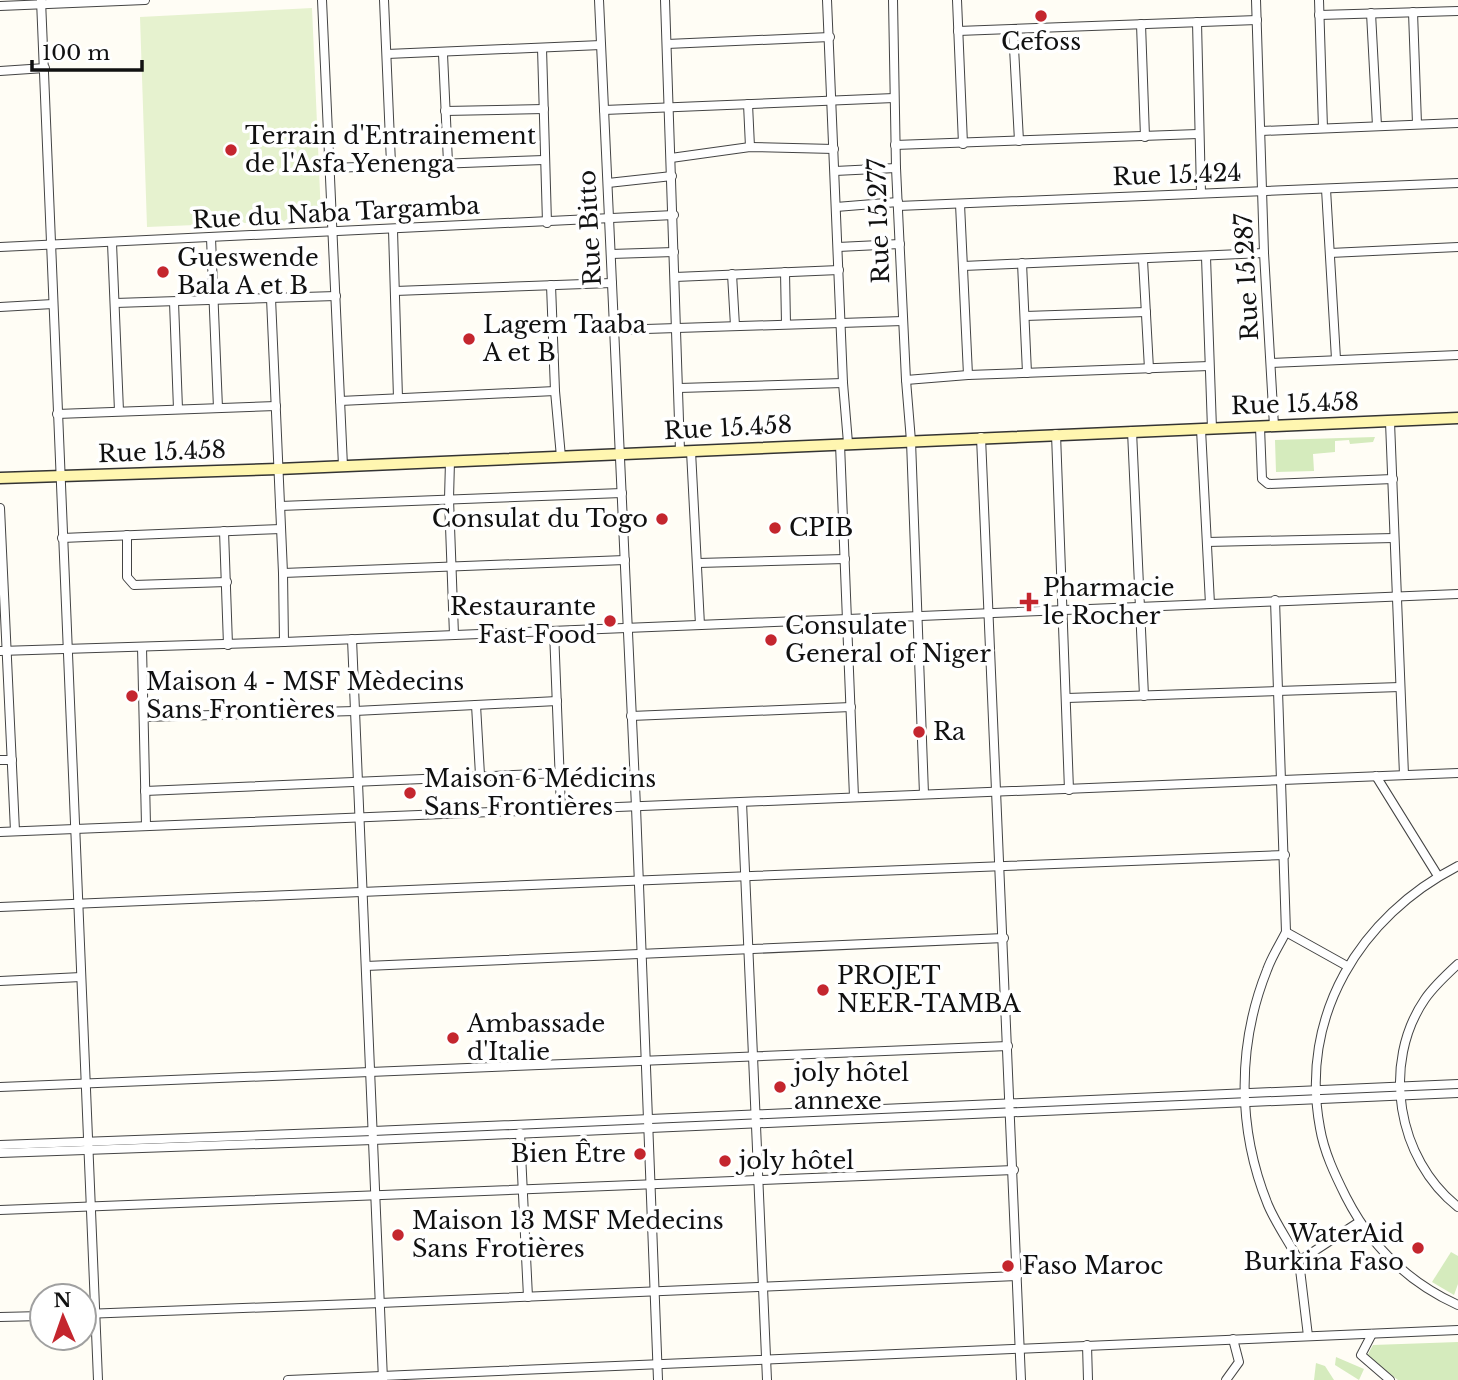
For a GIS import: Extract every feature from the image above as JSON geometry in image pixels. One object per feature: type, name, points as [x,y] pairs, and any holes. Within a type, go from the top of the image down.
[{"type":"main road","name":"Rue 15.458","points":[[0,478],[278,469],[1458,418]]},
{"type":"street","points":[[0,6],[41,2],[145,0]]},
{"type":"street","points":[[322,0],[343,466]]},
{"type":"street","points":[[384,0],[391,164]]},
{"type":"street","name":"Rue Bitto","points":[[599,0],[636,807],[658,1380]]},
{"type":"street","points":[[666,0],[678,388],[698,563],[700,625]]},
{"type":"street","points":[[827,0],[841,321],[845,559],[854,797]]},
{"type":"street","name":"Rue 15.277","points":[[893,0],[895,145],[911,441],[924,794]]},
{"type":"street","points":[[957,0],[963,144]]},
{"type":"street","name":"Rue 15.287","points":[[1256,0],[1264,253],[1274,426]]},
{"type":"street","points":[[1319,0],[1323,128]]},
{"type":"street","points":[[41,2],[94,1282]]},
{"type":"street","points":[[1319,15],[1458,11]]},
{"type":"street","points":[[1413,12],[1417,124]]},
{"type":"street","points":[[1371,13],[1377,126]]},
{"type":"street","points":[[958,31],[1257,20]]},
{"type":"street","points":[[1197,22],[1201,193]]},
{"type":"street","points":[[1141,24],[1145,136]]},
{"type":"street","points":[[1013,29],[1019,141]]},
{"type":"street","points":[[667,44],[830,37]]},
{"type":"street","points":[[387,54],[443,54],[601,45]]},
{"type":"street","points":[[542,48],[547,223]]},
{"type":"street","points":[[443,54],[448,163]]},
{"type":"street","points":[[0,71],[45,68]]},
{"type":"street","points":[[604,110],[894,98]]},
{"type":"street","points":[[748,104],[750,147]]},
{"type":"street","points":[[446,111],[544,109]]},
{"type":"street","points":[[1261,131],[1458,123]]},
{"type":"street","points":[[895,145],[1198,134]]},
{"type":"street","points":[[671,158],[750,147],[834,149]]},
{"type":"street","points":[[331,168],[544,160]]},
{"type":"street","points":[[835,171],[896,168]]},
{"type":"street","points":[[608,183],[672,176]]},
{"type":"street","name":"Rue 15.424","points":[[836,206],[960,204],[1458,183]]},
{"type":"street","points":[[1326,189],[1336,359]]},
{"type":"street","points":[[960,204],[968,375]]},
{"type":"street","name":"Rue du Naba Targamba","points":[[0,247],[674,215]]},
{"type":"street","points":[[393,230],[398,398]]},
{"type":"street","points":[[211,238],[218,408]]},
{"type":"street","points":[[112,243],[119,411]]},
{"type":"street","points":[[838,247],[900,244]]},
{"type":"street","points":[[1330,253],[1458,247]]},
{"type":"street","points":[[611,254],[674,252]]},
{"type":"street","points":[[963,266],[1264,253]]},
{"type":"street","points":[[1206,257],[1209,366],[1207,542],[1210,604]]},
{"type":"street","points":[[1143,260],[1149,369]]},
{"type":"street","points":[[1022,263],[1027,373]]},
{"type":"street","points":[[675,277],[839,270]]},
{"type":"street","points":[[785,272],[786,324]]},
{"type":"street","points":[[733,274],[735,326]]},
{"type":"street","points":[[395,291],[612,283]]},
{"type":"street","points":[[551,285],[555,391],[561,457]]},
{"type":"street","points":[[115,303],[336,296]]},
{"type":"street","points":[[271,298],[284,642]]},
{"type":"street","points":[[174,302],[178,409]]},
{"type":"street","points":[[0,307],[53,303]]},
{"type":"street","points":[[1024,316],[1146,313]]},
{"type":"street","points":[[614,330],[903,321]]},
{"type":"street","points":[[1271,363],[1458,355]]},
{"type":"street","points":[[906,380],[968,375],[1209,366]]},
{"type":"street","points":[[678,388],[843,383]]},
{"type":"street","points":[[340,401],[555,391]]},
{"type":"street","points":[[57,414],[276,406]]},
{"type":"street","points":[[1390,422],[1404,775]]},
{"type":"street","points":[[1260,427],[1262,478],[1268,484],[1393,479]]},
{"type":"street","points":[[1132,431],[1144,696]]},
{"type":"street","points":[[1056,434],[1069,790]]},
{"type":"street","points":[[981,437],[1009,1046],[1021,1380]]},
{"type":"street","points":[[450,461],[454,635]]},
{"type":"street","points":[[280,506],[622,493]]},
{"type":"street","points":[[0,508],[4,687],[12,760],[15,831]]},
{"type":"street","points":[[62,538],[281,529]]},
{"type":"street","points":[[224,531],[228,645]]},
{"type":"street","points":[[127,535],[127,577],[134,584],[227,582]]},
{"type":"street","points":[[1207,542],[1394,538]]},
{"type":"street","points":[[698,563],[845,559]]},
{"type":"street","points":[[283,573],[625,560]]},
{"type":"street","points":[[3,651],[228,645],[1458,594]]},
{"type":"street","points":[[1275,600],[1286,932],[1268,968],[1258,997],[1250,1028],[1243,1093],[1251,1148],[1268,1205],[1299,1261],[1308,1336]]},
{"type":"street","points":[[554,631],[561,809]]},
{"type":"street","points":[[352,639],[383,1379]]},
{"type":"street","points":[[142,647],[146,825]]},
{"type":"street","points":[[1067,698],[1400,687]]},
{"type":"street","points":[[144,717],[355,711],[557,701]]},
{"type":"street","points":[[476,705],[480,775]]},
{"type":"street","points":[[631,716],[851,707]]},
{"type":"street","points":[[0,761],[12,760]]},
{"type":"street","points":[[145,791],[559,773]]},
{"type":"street","points":[[0,832],[1458,773]]},
{"type":"street","points":[[1376,776],[1438,876]]},
{"type":"street","points":[[742,802],[767,1380]]},
{"type":"street","points":[[0,907],[639,879],[1285,855]]},
{"type":"street","points":[[1458,866],[1416,890],[1390,912],[1347,966],[1326,1017],[1316,1090],[1326,1153],[1359,1222],[1390,1261],[1415,1280],[1458,1305]]},
{"type":"street","points":[[1286,932],[1347,966]]},
{"type":"street","points":[[366,966],[1004,938]]},
{"type":"street","points":[[1458,964],[1425,999],[1411,1025],[1404,1049],[1400,1091],[1404,1119],[1419,1161],[1445,1197],[1458,1207]]},
{"type":"street","points":[[0,981],[81,977]]},
{"type":"street","points":[[0,1087],[1009,1046]]},
{"type":"street","points":[[0,1144],[88,1145],[520,1133],[755,1114],[1111,1103],[1317,1100],[1458,1084]]},
{"type":"street","points":[[1159,1102],[1243,1093],[1316,1090],[1458,1093]]},
{"type":"street","points":[[373,1136],[647,1124],[756,1124],[1011,1107]]},
{"type":"street","points":[[520,1133],[528,1297]]},
{"type":"street","points":[[0,1153],[88,1145]]},
{"type":"street","points":[[0,1210],[1014,1170]]},
{"type":"street","points":[[1299,1261],[1359,1222]]},
{"type":"street","points":[[98,1313],[380,1304],[1017,1276]]},
{"type":"street","points":[[0,1317],[28,1316]]},
{"type":"street","points":[[288,1380],[383,1379],[1458,1330]]},
{"type":"street","points":[[1372,1334],[1361,1354],[1390,1380]]},
{"type":"street","points":[[1226,1380],[1238,1365],[1233,1339]]},
{"type":"street","points":[[1087,1345],[1088,1380]]},
{"type":"street","points":[[97,1352],[98,1380]]},
{"type":"green space","name":"Terrain d'Entrainement de l'Asfa Yenenga","points":[[312,8],[321,216],[317,220],[147,227],[140,17]]},
{"type":"green space","points":[[1375,437],[1373,442],[1350,444],[1349,440],[1335,441],[1335,452],[1313,454],[1314,471],[1276,472],[1275,440]]},
{"type":"green space","points":[[1451,1252],[1458,1256],[1458,1284],[1454,1295],[1432,1282]]},
{"type":"green space","points":[[1458,1342],[1458,1380],[1398,1380],[1367,1356],[1373,1345]]},
{"type":"green space","points":[[1336,1357],[1364,1369],[1359,1380],[1335,1365]]},
{"type":"green space","points":[[1316,1363],[1325,1366],[1334,1380],[1314,1380]]},
{"type":"place","name":"Cefoss","points":[[1041,16]]},
{"type":"place","name":"Terrain d'Entrainement de l'Asfa Yenenga","points":[[231,150]]},
{"type":"place","name":"Gueswende Bala A et B","points":[[163,272]]},
{"type":"place","name":"Lagem Taaba A et B","points":[[469,339]]},
{"type":"place","name":"Consulat du Togo","points":[[662,519]]},
{"type":"place","name":"CPIB","points":[[775,528]]},
{"type":"place","name":"Pharmacie le Rocher","points":[[1029,602]]},
{"type":"place","name":"Restaurante Fast Food","points":[[610,621]]},
{"type":"place","name":"Consulate General of Niger","points":[[771,640]]},
{"type":"place","name":"Maison 4 - MSF Mèdecins Sans Frontières","points":[[132,696]]},
{"type":"place","name":"Ra","points":[[919,732]]},
{"type":"place","name":"Maison 6 Médicins Sans Frontières","points":[[410,793]]},
{"type":"place","name":"PROJET NEER-TAMBA","points":[[823,990]]},
{"type":"place","name":"Ambassade d'Italie","points":[[453,1038]]},
{"type":"place","name":"joly hôtel annexe","points":[[780,1087]]},
{"type":"place","name":"Bien Être","points":[[640,1154]]},
{"type":"place","name":"joly hôtel","points":[[725,1161]]},
{"type":"place","name":"Maison 13 MSF Medecins Sans Frotières","points":[[398,1235]]},
{"type":"place","name":"WaterAid Burkina Faso","points":[[1418,1248]]},
{"type":"place","name":"Faso Maroc","points":[[1008,1266]]}]
